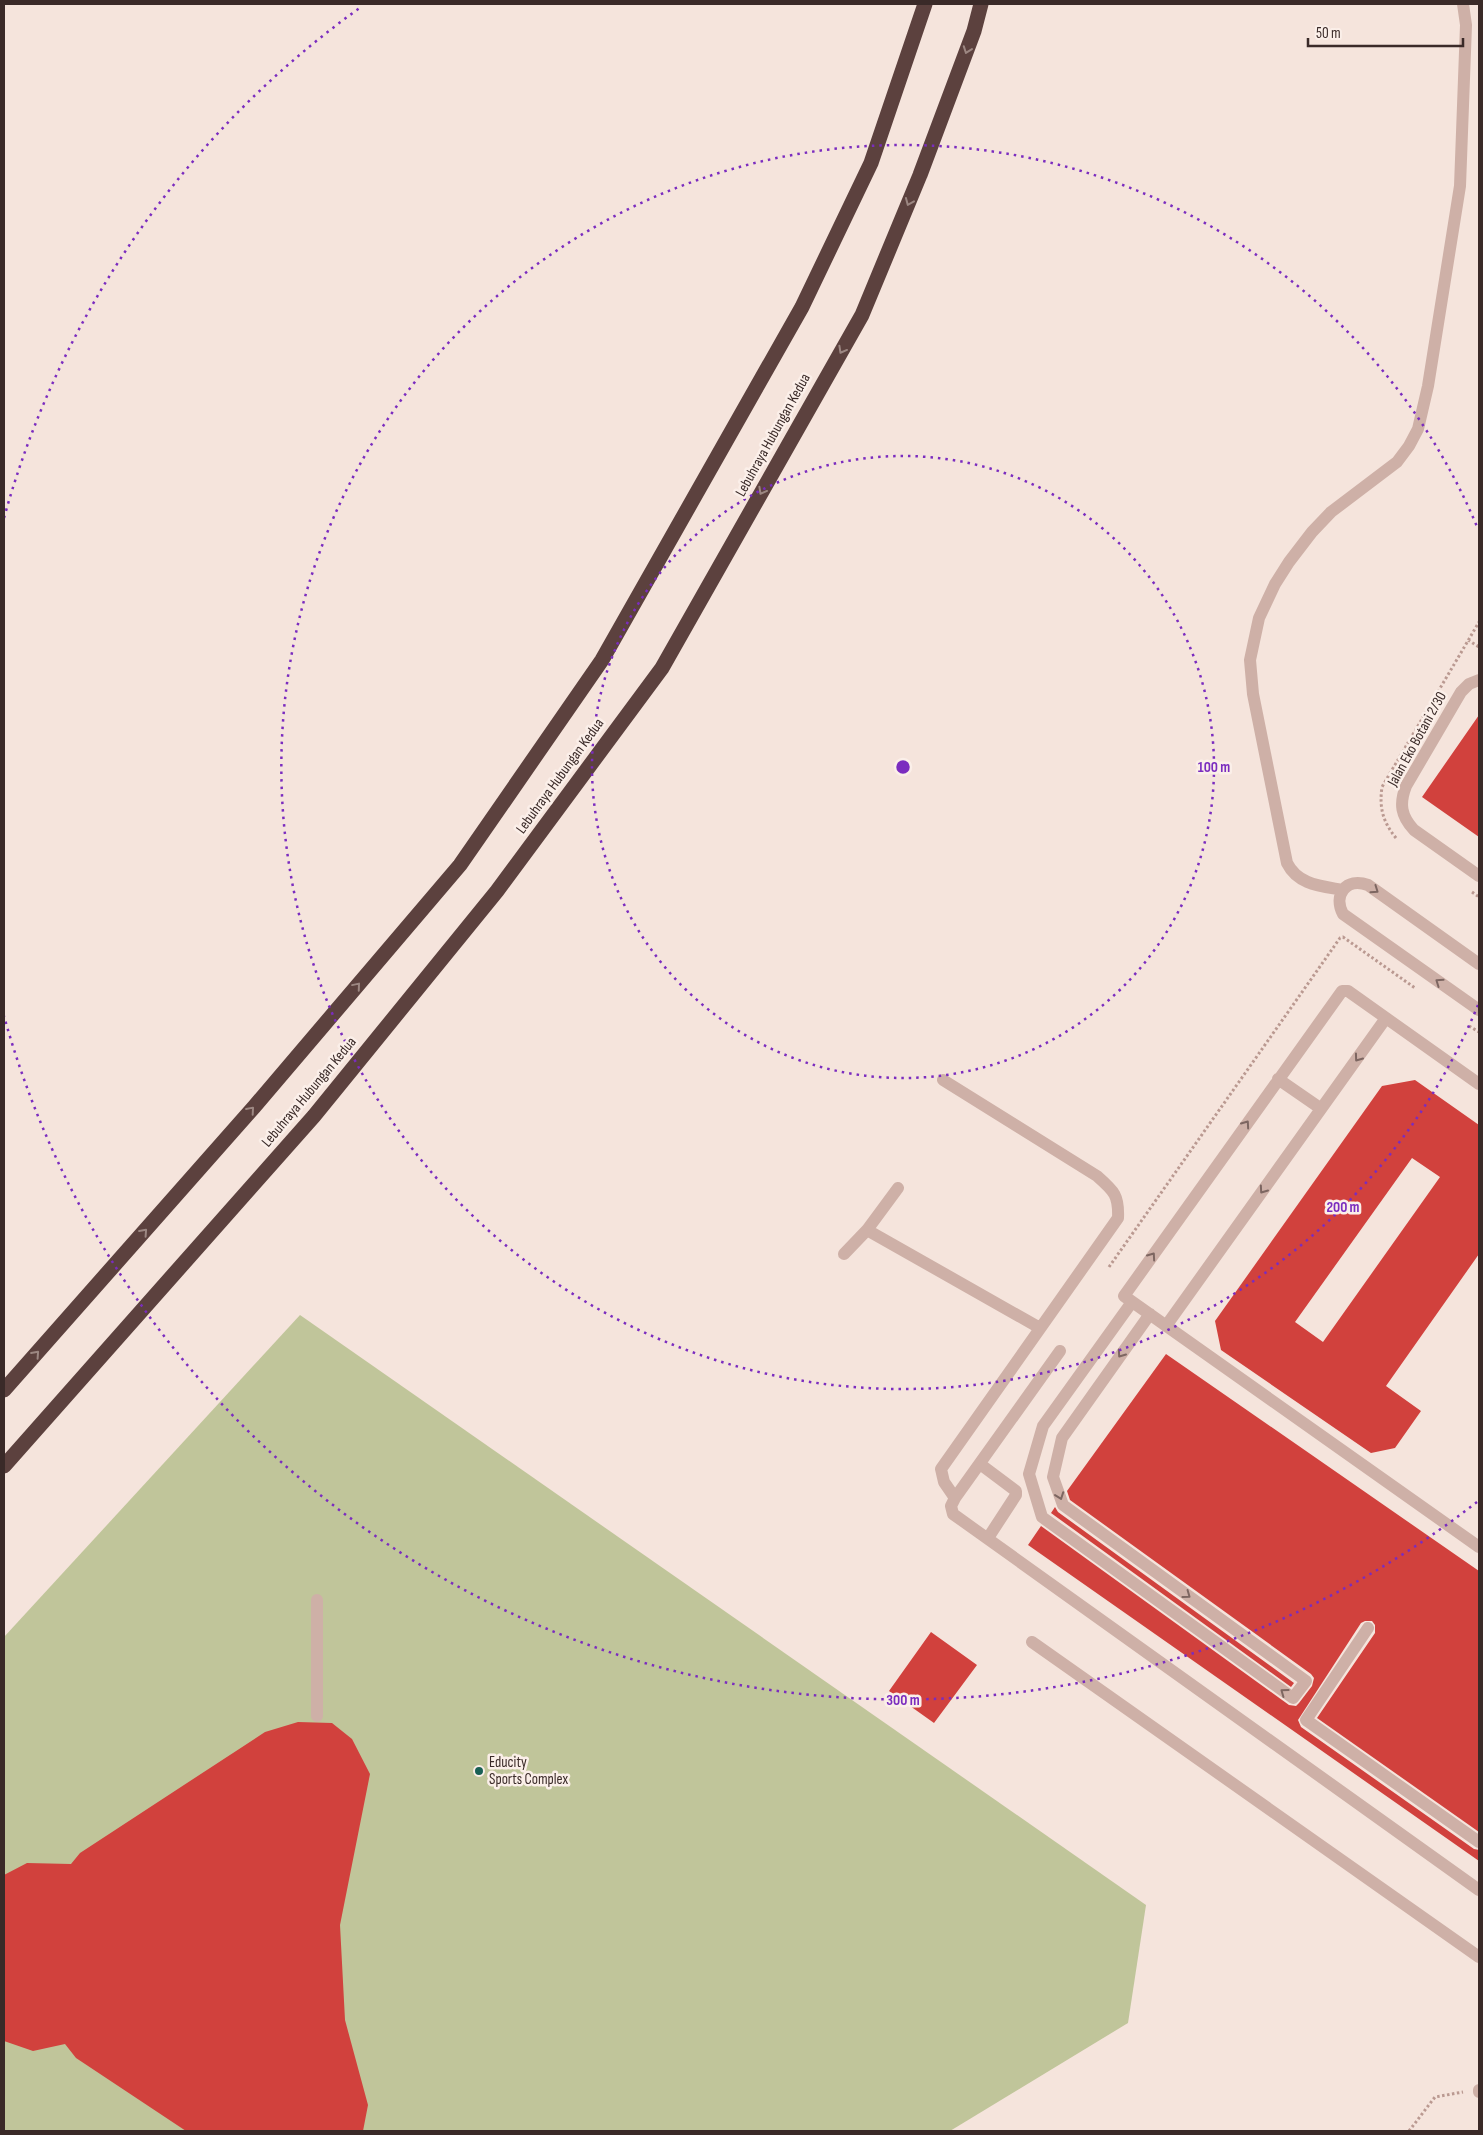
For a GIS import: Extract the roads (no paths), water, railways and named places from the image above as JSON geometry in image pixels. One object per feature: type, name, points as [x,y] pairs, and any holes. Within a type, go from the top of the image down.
[{"type":"highway","name":"Lebuhraya Hubungan Kedua","points":[[4,1390],[254,1107],[460,864],[602,660],[802,307],[870,163],[925,4]]},
{"type":"highway","name":"Lebuhraya Hubungan Kedua","points":[[4,1466],[314,1116],[497,891],[662,668],[862,315],[920,175],[974,31],[981,4]]},
{"type":"street","points":[[1343,890],[1306,883],[1292,872],[1287,863],[1253,694],[1250,660],[1259,618],[1274,584],[1312,532],[1331,512],[1397,462],[1409,446],[1418,429],[1428,386],[1460,186],[1466,25],[1463,4]]},
{"type":"street","name":"Jalan Eko Botani 2/30","points":[[1479,680],[1469,684],[1462,692],[1401,797],[1401,810],[1406,821],[1414,830],[1479,876]]},
{"type":"street","points":[[1479,964],[1368,885],[1355,883],[1343,890],[1339,900],[1339,907],[1344,914],[1479,1010]]},
{"type":"street","points":[[1150,1314],[1062,1438],[1053,1478],[1063,1505],[1306,1681],[1292,1698],[1042,1517],[1030,1474],[1043,1426],[1278,1079],[1338,994],[1342,991],[1348,991],[1479,1084]]},
{"type":"street","points":[[1169,1328],[1320,1108],[1386,1018]]},
{"type":"street","points":[[1278,1079],[1320,1108]]},
{"type":"street","points":[[942,1080],[1097,1176],[1110,1188],[1118,1202],[1118,1218],[941,1469],[944,1482],[955,1498]]},
{"type":"street","points":[[844,1254],[867,1230],[898,1188]]},
{"type":"street","points":[[867,1230],[1040,1328]]},
{"type":"street","points":[[1128,1299],[1479,1547]]},
{"type":"street","points":[[1060,1351],[955,1498],[951,1506],[953,1514],[1479,1890]]},
{"type":"street","points":[[980,1464],[1016,1491],[1016,1495],[988,1538]]},
{"type":"street","points":[[317,1600],[317,1716]]},
{"type":"street","points":[[1368,1628],[1306,1720],[1479,1842]]},
{"type":"street","points":[[1032,1642],[1479,1958]]},
{"type":"place","name":"Educity Sports Complex","points":[[479,1771]]}]
